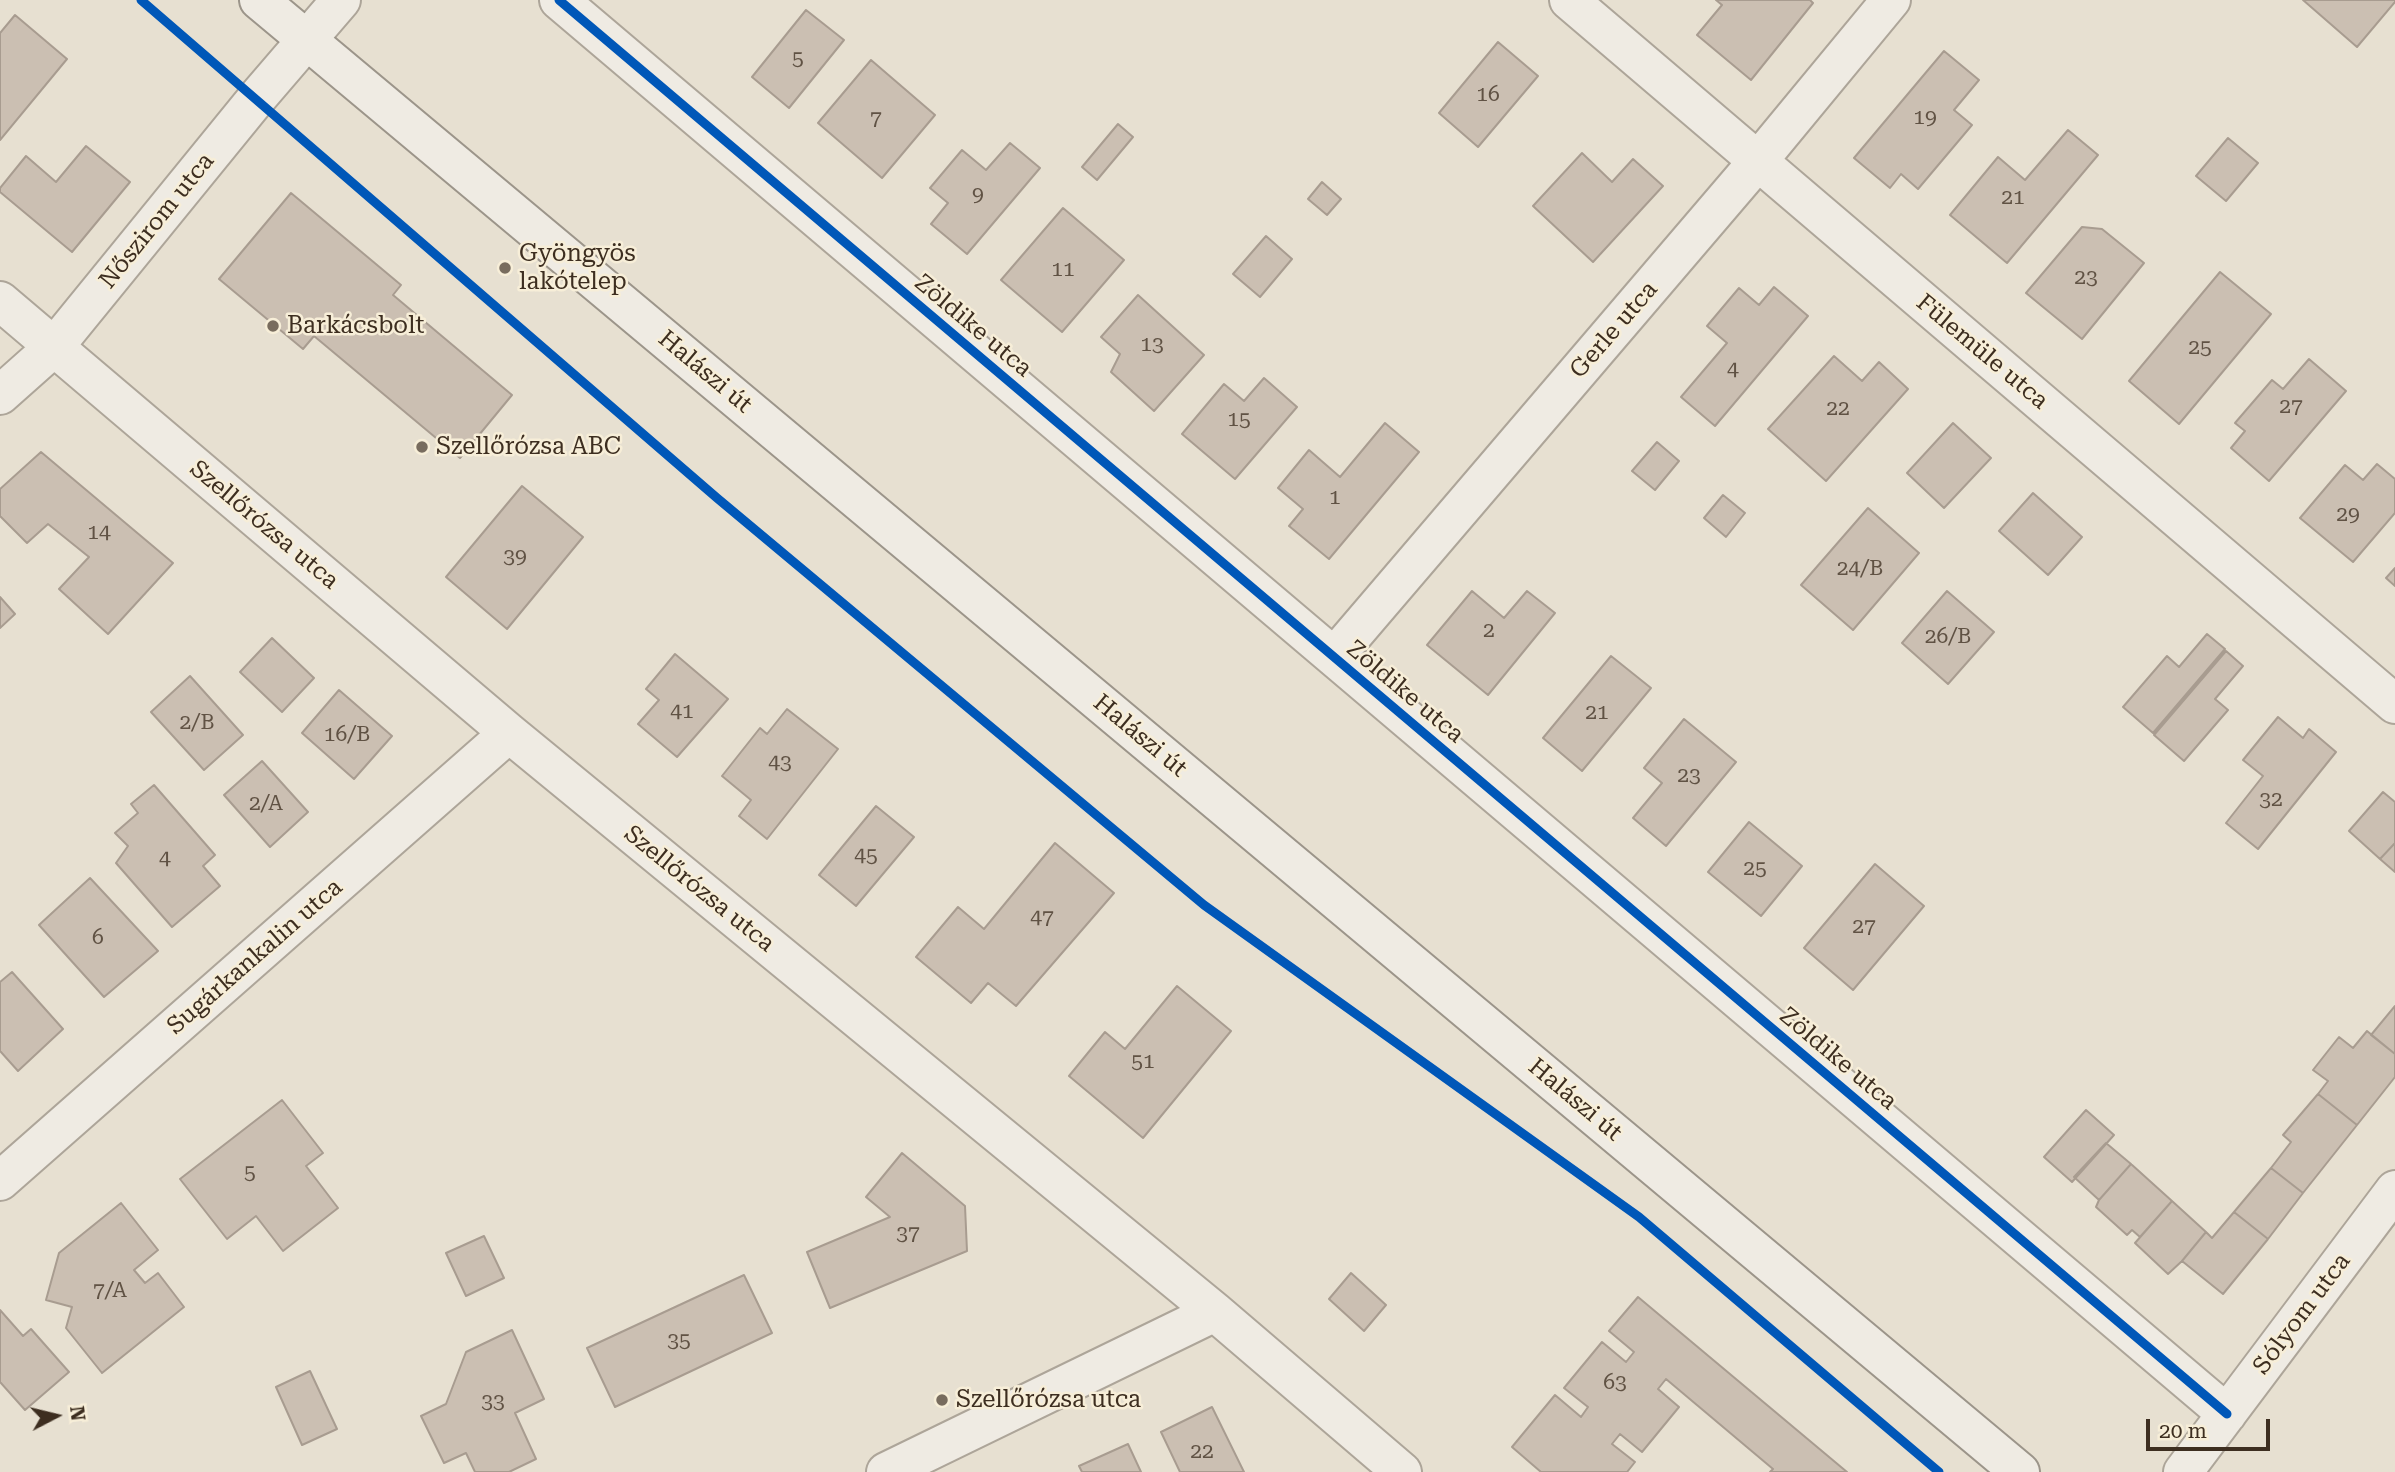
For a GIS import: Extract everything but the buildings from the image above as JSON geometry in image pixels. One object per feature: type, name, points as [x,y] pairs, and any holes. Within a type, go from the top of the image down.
[{"type":"street","name":"Halászi út","points":[[259,0],[2020,1472]]},
{"type":"street","name":"Nőszirom utca","points":[[0,395],[54,347],[306,39],[341,0]]},
{"type":"street","name":"Zöldike utca","points":[[559,0],[2227,1414]]},
{"type":"street","name":"Fülemüle utca","points":[[1569,0],[2395,704]]},
{"type":"street","name":"Gerle utca","points":[[1334,657],[1758,161],[1891,0]]},
{"type":"street","name":"Szellőrózsa utca","points":[[0,301],[509,733],[1215,1312],[1402,1472]]},
{"type":"street","name":"Sugárkankalin utca","points":[[0,1181],[509,733]]},
{"type":"street","name":"Sólyom utca","points":[[2183,1472],[2395,1190]]},
{"type":"street","points":[[886,1472],[1215,1312]]},
{"type":"cycle path","points":[[141,0],[717,498],[1204,905],[1639,1217],[1939,1472]]},
{"type":"cycle path","points":[[559,0],[2227,1414]]},
{"type":"place","name":"Gyöngyös lakótelep","points":[[505,268]]},
{"type":"place","name":"Barkácsbolt","points":[[273,326]]},
{"type":"place","name":"Szellőrózsa ABC","points":[[422,447]]},
{"type":"place","name":"Szellőrózsa utca","points":[[942,1400]]}]
